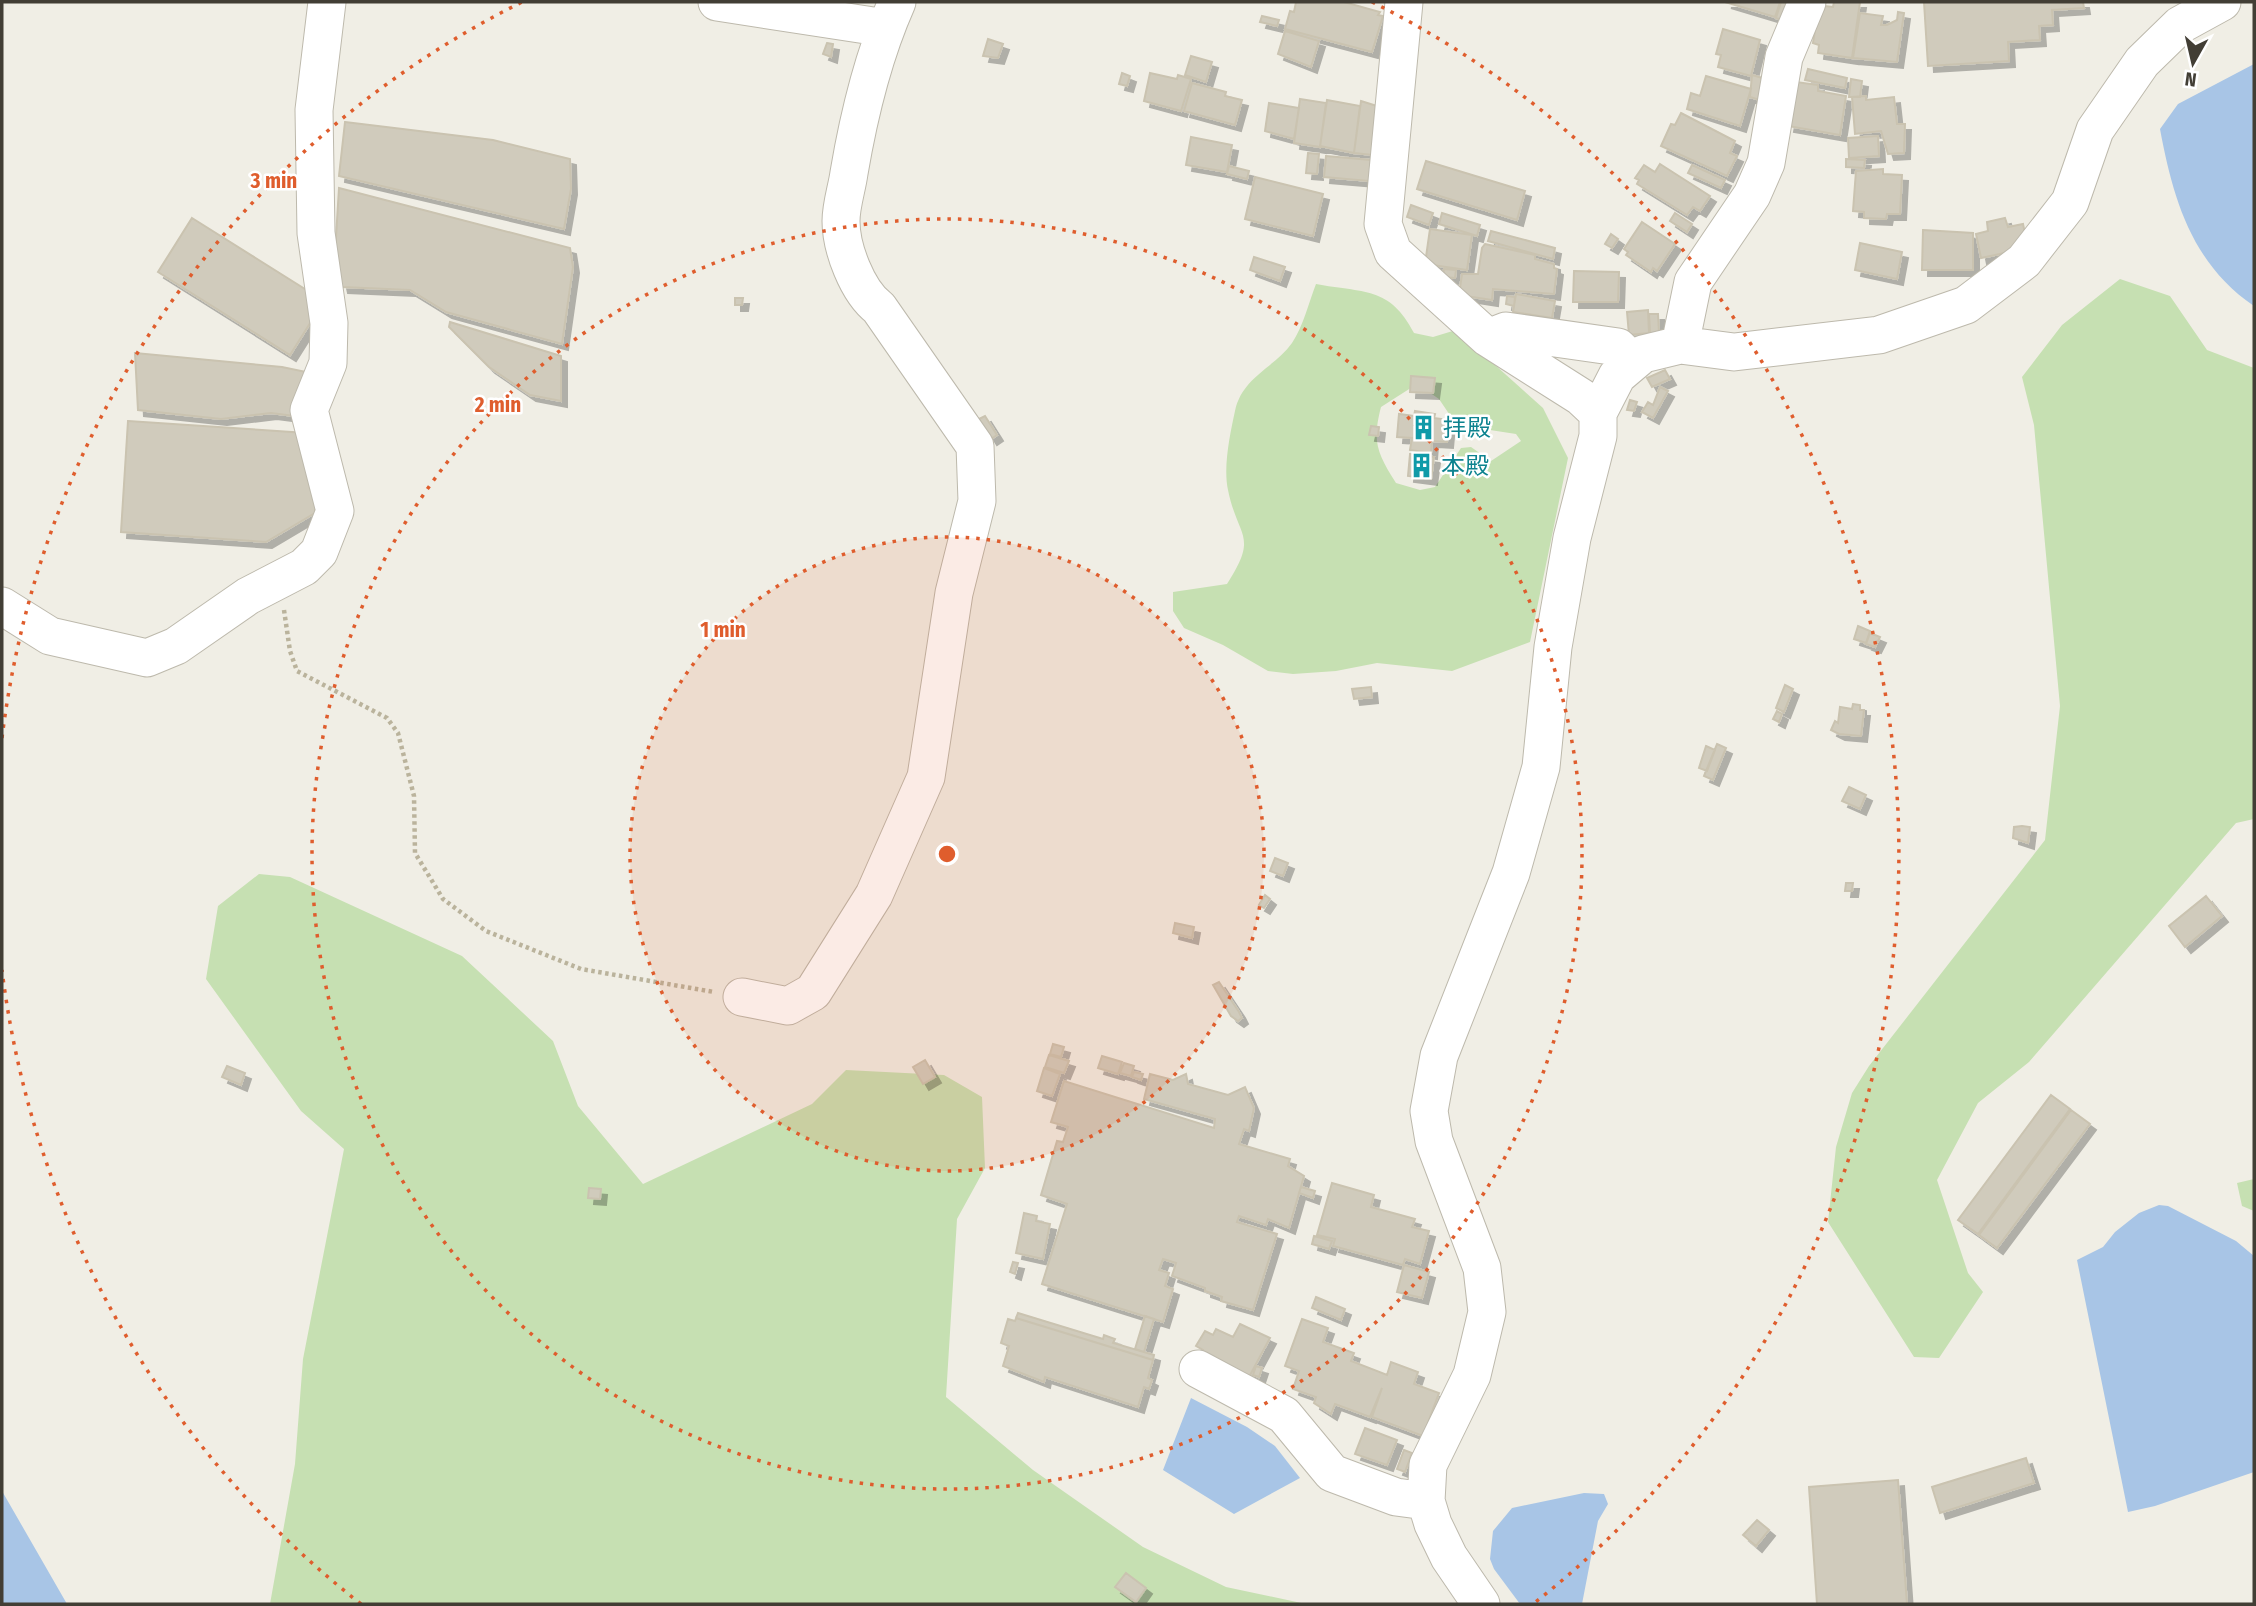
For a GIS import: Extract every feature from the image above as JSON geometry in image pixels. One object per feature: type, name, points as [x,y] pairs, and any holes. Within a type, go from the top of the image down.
[{"type":"street","points":[[2,606],[50,636],[147,658],[176,646],[248,596],[304,567],[319,552],[335,511],[309,410],[328,363],[329,323],[316,233],[314,110],[327,2]]},
{"type":"street","points":[[717,2],[891,15],[858,119],[841,221],[850,264],[870,301],[879,308],[975,446],[977,501],[954,593],[926,778],[874,895],[813,992],[788,1006],[742,997]]},
{"type":"street","points":[[1404,2],[1383,224],[1393,252],[1488,338],[1581,397],[1598,413]]},
{"type":"street","points":[[1680,345],[1693,282],[1752,195],[1766,163],[1784,57],[1807,2]]},
{"type":"street","points":[[1482,1604],[1449,1557],[1433,1524],[1426,1501],[1429,1465],[1472,1374],[1487,1312],[1482,1268],[1434,1141],[1429,1111],[1439,1056],[1511,873],[1541,767],[1553,647],[1572,538],[1598,436],[1598,413],[1617,376],[1643,354],[1680,345],[1734,352],[1879,335],[1966,305],[2024,261],[2070,202],[2095,130],[2142,62],[2180,25],[2222,2]]},
{"type":"street","points":[[1488,338],[1506,331],[1618,347],[1633,362]]},
{"type":"street","points":[[1198,1369],[1284,1415],[1332,1474],[1396,1497],[1426,1501]]},
{"type":"path","points":[[280,580],[290,651],[298,671],[387,718],[398,733],[414,796],[415,853],[443,899],[486,931],[581,969],[742,997]]},
{"type":"green space","points":[[2120,279],[2170,296],[2207,350],[2254,368],[2254,819],[2236,823],[2029,1062],[1978,1103],[1937,1180],[1968,1273],[1983,1292],[1939,1358],[1914,1357],[1828,1222],[1836,1147],[1852,1093],[1869,1066],[2045,840],[2060,706],[2034,425],[2022,377],[2062,325]]},
{"type":"green space","points":[[1316,284],[1361,291],[1385,299],[1405,318],[1414,333],[1433,337],[1456,330],[1543,408],[1568,458],[1530,642],[1452,671],[1377,663],[1336,671],[1293,674],[1268,671],[1223,645],[1184,628],[1173,611],[1173,592],[1227,584],[1237,568],[1244,545],[1228,490],[1226,471],[1235,411],[1239,399],[1251,381],[1285,352],[1296,337]],"holes":[[[1417,384],[1439,399],[1462,433],[1477,428],[1516,434],[1521,441],[1491,461],[1471,447],[1461,448],[1435,487],[1420,490],[1396,483],[1378,447],[1377,429],[1381,407]]]},
{"type":"green space","points":[[259,874],[290,877],[462,956],[553,1041],[578,1106],[643,1184],[812,1104],[846,1070],[944,1075],[982,1097],[985,1168],[957,1219],[946,1397],[1033,1470],[1143,1547],[1226,1587],[1306,1604],[270,1604],[295,1464],[303,1359],[344,1149],[301,1111],[206,979],[218,906]]},
{"type":"green space","points":[[2254,1179],[2254,1211],[2242,1206],[2237,1183]]},
{"type":"water","points":[[2254,64],[2254,306],[2233,289],[2200,250],[2179,205],[2160,129],[2178,104]]},
{"type":"water","points":[[2159,1205],[2168,1206],[2236,1241],[2254,1256],[2254,1472],[2155,1506],[2128,1512],[2077,1260],[2103,1247],[2115,1232],[2139,1213]]},
{"type":"water","points":[[1191,1398],[1247,1427],[1275,1446],[1300,1478],[1234,1514],[1163,1470]]},
{"type":"water","points":[[2,1491],[67,1604],[2,1604]]},
{"type":"water","points":[[1584,1493],[1604,1494],[1608,1504],[1598,1521],[1582,1604],[1520,1604],[1494,1569],[1490,1559],[1493,1531],[1512,1508]]},
{"type":"building","points":[[1296,2],[1344,2],[1380,12],[1378,15],[1383,16],[1372,52],[1285,29],[1290,11],[1294,12]]},
{"type":"building","points":[[1725,2],[1780,2],[1775,17]]},
{"type":"building","points":[[1781,2],[1791,2],[1785,21],[1776,18]]},
{"type":"building","points":[[1834,2],[1860,2],[1852,58],[1818,53],[1819,45],[1813,43],[1818,10],[1824,10],[1825,6],[1833,7]]},
{"type":"building","points":[[1924,2],[2083,2],[2084,8],[2052,10],[2053,25],[2039,26],[2040,40],[2008,42],[2009,61],[1928,66]]},
{"type":"building","points":[[1898,12],[1904,13],[1897,62],[1853,58],[1860,13],[1883,16],[1881,25],[1887,25],[1897,20]]},
{"type":"building","points":[[1262,16],[1279,20],[1277,26],[1260,22]]},
{"type":"building","points":[[1723,29],[1760,40],[1751,76],[1718,67],[1721,55],[1716,54]]},
{"type":"building","points":[[1285,31],[1319,41],[1311,67],[1278,54]]},
{"type":"building","points":[[988,39],[1003,44],[998,58],[983,56]]},
{"type":"building","points":[[827,43],[833,44],[831,57],[823,54]]},
{"type":"building","points":[[1191,56],[1212,62],[1206,82],[1185,75]]},
{"type":"building","points":[[1808,69],[1847,78],[1845,88],[1805,80]]},
{"type":"building","points":[[1122,73],[1130,76],[1127,86],[1119,84]]},
{"type":"building","points":[[1150,73],[1191,79],[1181,111],[1144,101]]},
{"type":"building","points":[[1752,75],[1766,79],[1760,100],[1750,97]]},
{"type":"building","points":[[1706,76],[1751,89],[1740,126],[1687,109],[1691,93],[1700,96]]},
{"type":"building","points":[[1851,79],[1862,81],[1860,97],[1849,97]]},
{"type":"building","points":[[1796,82],[1818,85],[1818,91],[1846,96],[1840,135],[1788,126]]},
{"type":"building","points":[[1192,83],[1226,92],[1225,96],[1242,100],[1235,125],[1184,111]]},
{"type":"building","points":[[1866,96],[1866,100],[1894,97],[1897,124],[1905,124],[1904,153],[1888,154],[1881,131],[1855,134],[1852,97]]},
{"type":"building","points":[[1300,99],[1326,103],[1320,147],[1294,143]]},
{"type":"building","points":[[1327,100],[1360,106],[1354,153],[1320,146]]},
{"type":"building","points":[[1361,101],[1380,107],[1373,155],[1354,153]]},
{"type":"building","points":[[1269,103],[1299,108],[1294,139],[1265,131]]},
{"type":"building","points":[[1681,113],[1735,141],[1730,153],[1737,156],[1727,176],[1661,146],[1671,124],[1675,125]]},
{"type":"building","points":[[345,122],[493,140],[570,159],[571,189],[564,229],[339,176]]},
{"type":"building","points":[[1878,136],[1879,156],[1849,158],[1848,138]]},
{"type":"building","points":[[1191,137],[1232,145],[1227,172],[1186,165]]},
{"type":"building","points":[[1308,153],[1319,154],[1317,174],[1306,173]]},
{"type":"building","points":[[1326,156],[1371,160],[1369,181],[1324,177]]},
{"type":"building","points":[[1846,159],[1865,160],[1864,168],[1846,167]]},
{"type":"building","points":[[1426,161],[1525,191],[1517,220],[1417,189]]},
{"type":"building","points":[[1660,164],[1710,196],[1700,211],[1693,207],[1687,215],[1637,184],[1639,180],[1635,178],[1644,165],[1655,172]]},
{"type":"building","points":[[1692,165],[1725,180],[1721,188],[1688,173]]},
{"type":"building","points":[[1229,166],[1249,171],[1247,179],[1227,174]]},
{"type":"building","points":[[1883,169],[1883,174],[1902,175],[1900,214],[1887,214],[1886,219],[1864,218],[1864,212],[1853,211],[1856,171]]},
{"type":"building","points":[[1255,177],[1323,194],[1313,236],[1245,219]]},
{"type":"building","points":[[339,188],[570,248],[573,267],[562,344],[446,312],[410,290],[342,287],[335,254]]},
{"type":"building","points":[[1411,205],[1433,213],[1429,225],[1407,217]]},
{"type":"building","points":[[1442,213],[1480,225],[1477,236],[1439,224]]},
{"type":"building","points":[[1675,213],[1692,224],[1687,232],[1670,221]]},
{"type":"building","points":[[192,218],[324,301],[290,355],[158,272]]},
{"type":"building","points":[[2005,218],[2008,227],[2023,224],[2028,248],[1981,258],[1976,234],[1988,231],[1987,222]]},
{"type":"building","points":[[1642,222],[1675,244],[1657,271],[1653,268],[1651,272],[1626,255],[1628,252],[1624,249]]},
{"type":"building","points":[[1430,229],[1472,235],[1467,270],[1425,264]]},
{"type":"building","points":[[1923,230],[1973,233],[1973,270],[1922,270]]},
{"type":"building","points":[[1491,231],[1555,248],[1553,259],[1488,241]]},
{"type":"building","points":[[1611,234],[1618,239],[1612,248],[1605,244]]},
{"type":"building","points":[[1860,243],[1902,252],[1897,279],[1855,270]]},
{"type":"building","points":[[1485,244],[1535,255],[1535,259],[1554,264],[1557,269],[1554,294],[1493,289],[1492,300],[1459,295],[1462,274],[1478,274]]},
{"type":"building","points":[[1254,257],[1285,267],[1280,281],[1250,270]]},
{"type":"building","points":[[1444,269],[1456,270],[1455,278],[1443,277]]},
{"type":"building","points":[[1574,271],[1619,272],[1618,302],[1573,302]]},
{"type":"building","points":[[1516,294],[1555,301],[1552,318],[1513,312]]},
{"type":"building","points":[[1507,296],[1515,297],[1514,306],[1506,304]]},
{"type":"building","points":[[735,298],[743,298],[742,305],[735,305]]},
{"type":"building","points":[[1648,310],[1649,333],[1629,335],[1627,312]]},
{"type":"building","points":[[1649,314],[1658,314],[1659,333],[1650,333]]},
{"type":"building","points":[[450,322],[561,356],[561,401],[530,395],[489,367],[449,327]]},
{"type":"building","points":[[135,353],[282,367],[311,373],[310,418],[271,413],[221,419],[138,410]]},
{"type":"building","points":[[1665,370],[1670,379],[1652,387],[1647,378]]},
{"type":"building","points":[[1411,376],[1435,378],[1433,393],[1410,392]]},
{"type":"building","points":[[1660,387],[1668,391],[1653,418],[1642,412],[1648,402],[1653,405]]},
{"type":"building","points":[[1630,400],[1637,402],[1634,411],[1627,410]]},
{"type":"building","name":"拝殿","points":[[1415,411],[1435,414],[1434,418],[1449,420],[1447,442],[1432,441],[1431,453],[1410,450],[1412,438],[1397,437],[1399,414],[1414,416]]},
{"type":"building","points":[[985,416],[997,435],[991,439],[979,419]]},
{"type":"building","points":[[128,421],[321,434],[315,513],[266,542],[121,532]]},
{"type":"building","points":[[1371,426],[1379,427],[1378,436],[1369,435]]},
{"type":"building","name":"本殿","points":[[1410,454],[1434,457],[1431,479],[1408,476]]},
{"type":"building","points":[[1858,626],[1870,631],[1866,643],[1854,639]]},
{"type":"building","points":[[1870,633],[1880,637],[1875,647],[1866,644]]},
{"type":"building","points":[[1785,685],[1793,689],[1784,712],[1776,708]]},
{"type":"building","points":[[1371,687],[1372,697],[1354,699],[1352,689]]},
{"type":"building","points":[[1853,704],[1860,705],[1860,710],[1864,710],[1861,736],[1839,734],[1831,730],[1835,721],[1838,723],[1840,707],[1852,709]]},
{"type":"building","points":[[1777,711],[1782,714],[1779,722],[1773,719]]},
{"type":"building","points":[[1717,744],[1726,748],[1713,780],[1704,776]]},
{"type":"building","points":[[1706,746],[1715,750],[1707,771],[1699,768]]},
{"type":"building","points":[[1849,787],[1866,795],[1860,809],[1842,801]]},
{"type":"building","points":[[2014,827],[2030,827],[2028,843],[2013,838]]},
{"type":"building","points":[[1275,858],[1288,863],[1283,876],[1270,871]]},
{"type":"building","points":[[1846,883],[1853,883],[1852,891],[1845,891]]},
{"type":"building","points":[[1265,895],[1270,899],[1264,908],[1259,905]]},
{"type":"building","points":[[2206,896],[2222,916],[2185,947],[2169,926]]},
{"type":"building","points":[[1175,923],[1194,927],[1192,938],[1173,933]]},
{"type":"building","points":[[1219,982],[1242,1018],[1238,1021],[1231,1016],[1213,985]]},
{"type":"building","points":[[1053,1044],[1064,1047],[1061,1057],[1050,1054]]},
{"type":"building","points":[[1049,1055],[1069,1061],[1064,1073],[1045,1067]]},
{"type":"building","points":[[1102,1056],[1122,1062],[1118,1074],[1098,1068]]},
{"type":"building","points":[[925,1060],[935,1077],[923,1084],[913,1067]]},
{"type":"building","points":[[1124,1063],[1134,1066],[1131,1076],[1120,1073]]},
{"type":"building","points":[[227,1066],[245,1073],[241,1085],[222,1077]]},
{"type":"building","points":[[1044,1068],[1060,1074],[1052,1096],[1037,1091]]},
{"type":"building","points":[[1134,1072],[1143,1074],[1141,1080],[1132,1077]]},
{"type":"building","points":[[1150,1074],[1173,1080],[1186,1074],[1188,1084],[1228,1095],[1245,1087],[1254,1108],[1249,1131],[1244,1129],[1239,1144],[1290,1159],[1288,1166],[1304,1176],[1289,1228],[1268,1219],[1266,1225],[1239,1216],[1237,1222],[1277,1234],[1253,1310],[1221,1301],[1222,1297],[1205,1291],[1205,1288],[1172,1276],[1176,1263],[1163,1259],[1159,1270],[1169,1273],[1165,1286],[1173,1289],[1163,1322],[1042,1284],[1067,1204],[1041,1195],[1057,1141],[1063,1142],[1068,1127],[1051,1122],[1064,1081],[1214,1128],[1215,1119],[1144,1099]]},
{"type":"building","points":[[2051,1095],[2070,1109],[1978,1234],[1958,1220]]},
{"type":"building","points":[[2071,1110],[2090,1124],[1997,1248],[1979,1235]]},
{"type":"building","points":[[1332,1183],[1374,1195],[1371,1207],[1415,1219],[1412,1227],[1429,1231],[1420,1264],[1405,1259],[1403,1265],[1333,1246],[1335,1239],[1317,1235]]},
{"type":"building","points":[[1301,1187],[1315,1191],[1313,1198],[1299,1193]]},
{"type":"building","points":[[589,1188],[601,1189],[600,1199],[588,1198]]},
{"type":"building","points":[[1024,1213],[1037,1216],[1036,1221],[1050,1224],[1043,1259],[1016,1253]]},
{"type":"building","points":[[1314,1236],[1332,1241],[1329,1249],[1312,1244]]},
{"type":"building","points":[[1013,1262],[1018,1263],[1015,1274],[1010,1272]]},
{"type":"building","points":[[1404,1265],[1429,1272],[1422,1298],[1397,1292]]},
{"type":"building","points":[[1316,1297],[1345,1309],[1341,1320],[1312,1308]]},
{"type":"building","points":[[1018,1313],[1103,1339],[1104,1335],[1115,1339],[1113,1343],[1154,1355],[1153,1360],[1016,1318]]},
{"type":"building","points":[[1145,1316],[1154,1319],[1144,1352],[1135,1349]]},
{"type":"building","points":[[1016,1318],[1153,1360],[1148,1378],[1152,1380],[1149,1389],[1144,1387],[1138,1407],[1045,1377],[1044,1382],[1003,1366],[1009,1346],[1001,1343],[1008,1319],[1015,1321]]},
{"type":"building","points":[[1302,1319],[1328,1328],[1323,1342],[1354,1353],[1351,1361],[1387,1375],[1391,1362],[1418,1372],[1414,1384],[1439,1393],[1423,1436],[1372,1417],[1382,1388],[1370,1417],[1335,1404],[1331,1414],[1314,1403],[1316,1397],[1293,1389],[1299,1371],[1285,1366]]},
{"type":"building","points":[[1240,1324],[1270,1338],[1249,1377],[1202,1353],[1203,1350],[1196,1346],[1205,1331],[1213,1335],[1216,1329],[1233,1337]]},
{"type":"building","points":[[1256,1366],[1262,1368],[1259,1377],[1253,1375]]},
{"type":"building","points":[[1365,1428],[1397,1440],[1387,1465],[1355,1454]]},
{"type":"building","points":[[1404,1450],[1412,1453],[1405,1472],[1397,1469]]},
{"type":"building","points":[[2026,1458],[2034,1483],[1940,1513],[1932,1487]]},
{"type":"building","points":[[1898,1480],[1907,1604],[1817,1604],[1809,1487]]},
{"type":"building","points":[[1757,1520],[1769,1530],[1756,1546],[1743,1535]]},
{"type":"building","points":[[1126,1573],[1146,1588],[1136,1602],[1115,1587]]},
{"type":"place","name":"拝殿","points":[[1423,428]]},
{"type":"place","name":"本殿","points":[[1421,466]]}]
